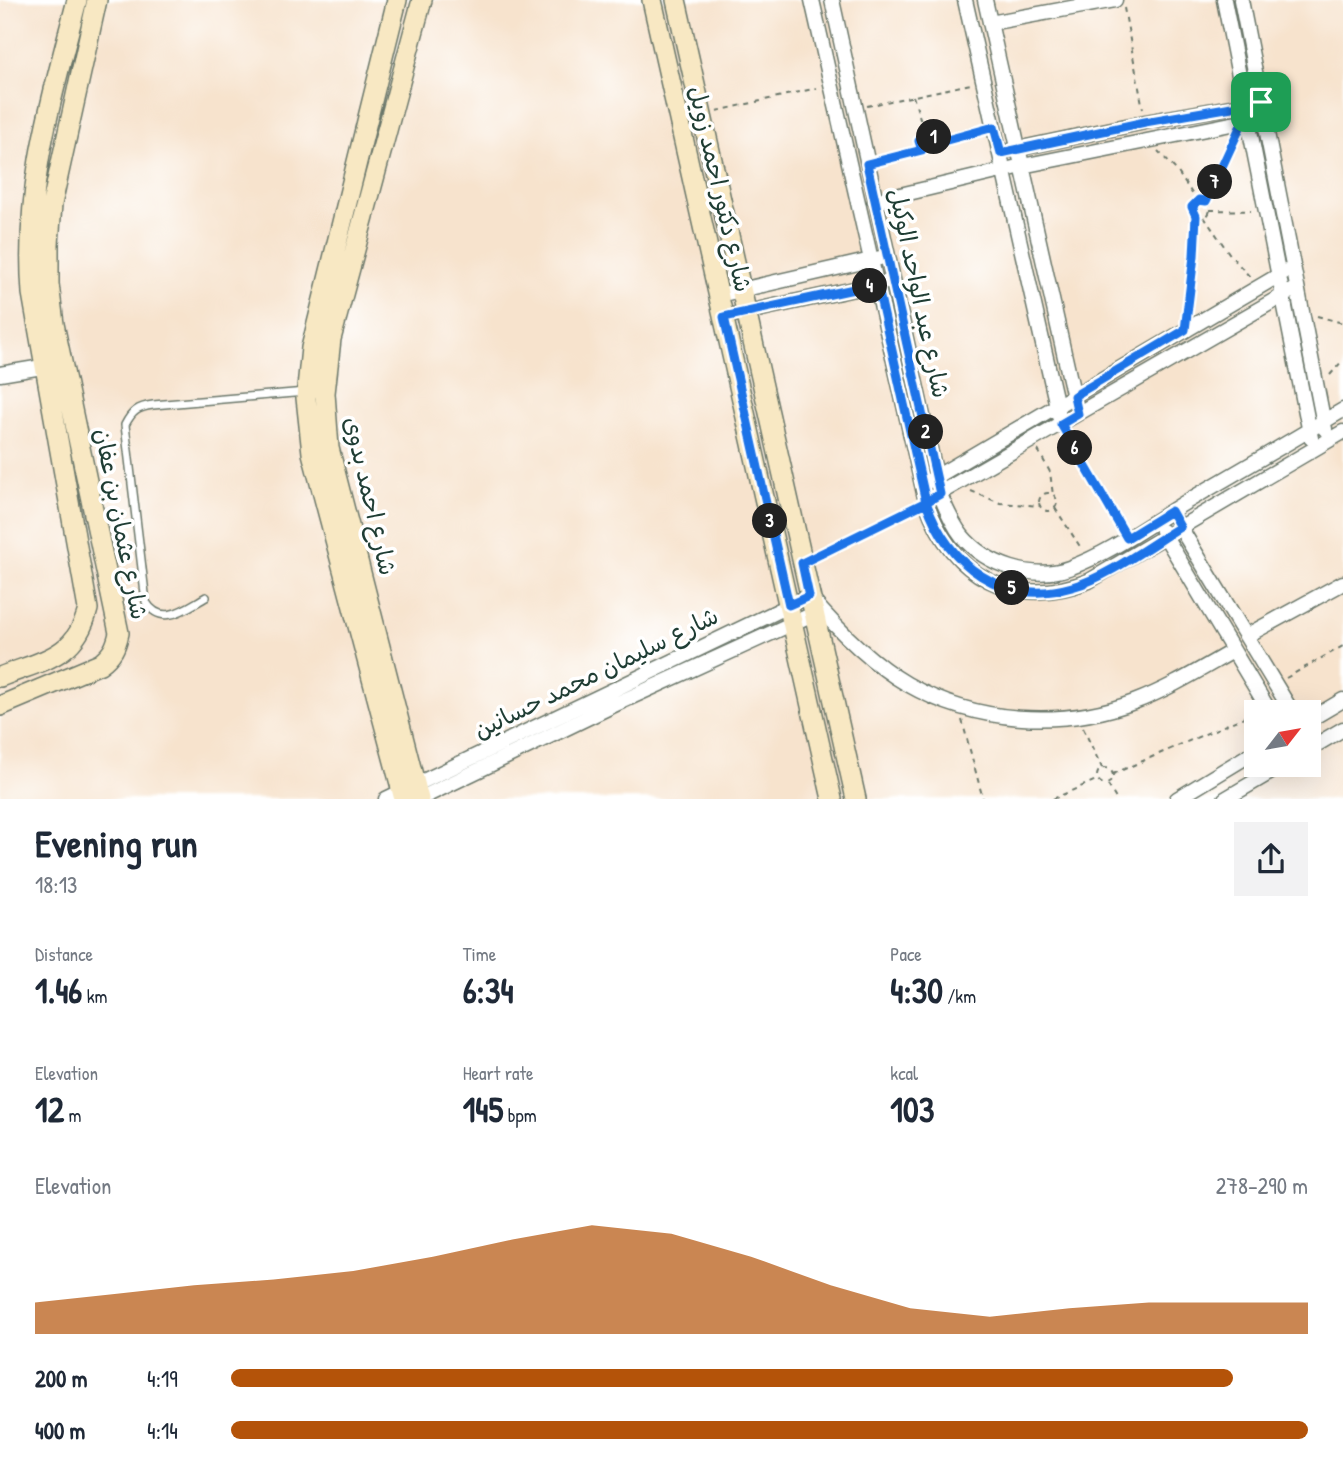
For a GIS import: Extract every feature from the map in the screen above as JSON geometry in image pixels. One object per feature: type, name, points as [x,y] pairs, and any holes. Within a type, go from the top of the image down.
[{"type":"street","points":[[55,365],[32,293],[30,219],[39,148],[77,0]]},
{"type":"street","points":[[55,365],[49,284],[51,218],[60,165],[97,0]]},
{"type":"street","name":"شارع احمد بدوى","points":[[397,0],[311,348],[306,392],[312,453],[409,796]]},
{"type":"street","name":"شارع احمد بدوى","points":[[409,796],[328,448],[325,393],[331,339],[422,0]]},
{"type":"street","name":"شارع دكتور احمد زويل","points":[[652,0],[832,799]]},
{"type":"street","name":"شارع دكتور احمد زويل","points":[[676,0],[856,799]]},
{"type":"street","name":"شارع عبد الواحد الوكيل","points":[[812,0],[926,502],[934,524],[954,555],[983,577],[1018,590],[1054,591],[1072,587],[1089,581],[1343,432]]},
{"type":"street","name":"شارع عبد الواحد الوكيل","points":[[832,0],[940,494],[950,520],[964,538],[981,553],[1000,564],[1022,570],[1044,572],[1066,569],[1127,538],[1343,410]]},
{"type":"street","points":[[965,0],[1061,424]]},
{"type":"street","points":[[990,23],[1115,0]]},
{"type":"street","points":[[1224,0],[1245,105],[1245,121],[1313,449]]},
{"type":"street","points":[[1241,0],[1327,441]]},
{"type":"street","points":[[988,1],[990,23],[1078,414]]},
{"type":"street","points":[[1001,153],[1145,122],[1261,102]]},
{"type":"street","points":[[875,201],[1022,166],[1264,117]]},
{"type":"street","points":[[719,295],[888,257]]},
{"type":"street","points":[[923,484],[1293,267]]},
{"type":"street","points":[[724,317],[894,281]]},
{"type":"street","points":[[926,502],[1297,287]]},
{"type":"street","points":[[0,374],[55,365]]},
{"type":"street","name":"شارع عثمان بن عفان","points":[[0,677],[56,655],[72,644],[83,628],[88,609],[55,365]]},
{"type":"street","name":"شارع عثمان بن عفان","points":[[0,706],[100,664],[110,656],[120,633],[55,365]]},
{"type":"street","points":[[1171,511],[1285,700]]},
{"type":"street","points":[[1156,520],[1263,700]]},
{"type":"street","points":[[1246,636],[1343,583]]},
{"type":"street","points":[[811,605],[880,665],[907,684],[958,706],[1002,716],[1035,719],[1077,716],[1134,702],[1164,689],[1233,651]]},
{"type":"street","name":"شارع سليمان محمد حسانين","points":[[409,796],[811,605]]},
{"type":"street","points":[[1321,713],[1343,700]]},
{"type":"street","points":[[1321,740],[1343,729]]},
{"type":"street","points":[[1177,799],[1244,758]]},
{"type":"street","points":[[1225,799],[1263,777]]},
{"type":"lane","points":[[206,597],[172,615],[161,615],[150,609],[146,602],[125,425],[131,413],[141,407],[306,392]]},
{"type":"path","points":[[1123,0],[1145,122]]},
{"type":"path","points":[[856,108],[983,81]]},
{"type":"path","points":[[702,114],[832,85]]},
{"type":"path","points":[[914,96],[925,135]]},
{"type":"path","points":[[1210,210],[1206,201],[1245,121]]},
{"type":"path","points":[[867,164],[922,150],[932,151],[936,143],[994,127]]},
{"type":"path","points":[[922,150],[919,141],[925,135],[931,135],[936,143]]},
{"type":"path","points":[[1148,141],[1177,171],[1196,201]]},
{"type":"path","points":[[1196,201],[1206,201]]},
{"type":"path","points":[[1185,330],[1196,216],[1192,207],[1196,201]]},
{"type":"path","points":[[1210,210],[1266,212]]},
{"type":"path","points":[[1204,217],[1210,210]]},
{"type":"path","points":[[1196,216],[1204,217],[1231,256],[1260,286]]},
{"type":"path","points":[[1301,308],[1314,315],[1343,323]]},
{"type":"path","points":[[1316,385],[1343,360]]},
{"type":"path","points":[[1061,424],[1127,538]]},
{"type":"path","points":[[960,482],[974,493],[1000,503],[1041,506],[1049,511],[1055,508],[1057,501],[1053,495],[1050,472],[1033,440]]},
{"type":"path","points":[[1041,506],[1042,496],[1053,495]]},
{"type":"path","points":[[802,563],[926,502]]},
{"type":"path","points":[[1055,508],[1088,559]]},
{"type":"path","points":[[1275,684],[1343,646]]},
{"type":"path","points":[[958,706],[983,799]]},
{"type":"path","points":[[1077,716],[1102,768]]},
{"type":"path","points":[[1113,774],[1244,719]]},
{"type":"path","points":[[1097,780],[1108,784],[1112,780],[1110,769],[1102,768]]},
{"type":"path","points":[[1097,780],[1097,773],[1102,768]]},
{"type":"path","points":[[1053,799],[1097,780]]},
{"type":"path","points":[[1108,784],[1116,799]]},
{"type":"route","points":[[1261,102],[1145,122],[1001,153],[994,127],[936,143],[936,139],[928,134],[920,138],[922,150],[867,164],[940,494],[926,502],[802,563],[809,596],[789,605],[724,317],[877,284],[926,502],[943,540],[954,555],[968,567],[1000,585],[1036,592],[1054,591],[1089,581],[1180,527],[1171,511],[1127,538],[1061,424],[1078,414],[1074,396],[1185,330],[1194,256],[1196,216],[1192,207],[1199,200],[1206,201],[1243,121],[1264,117],[1261,102]]}]
